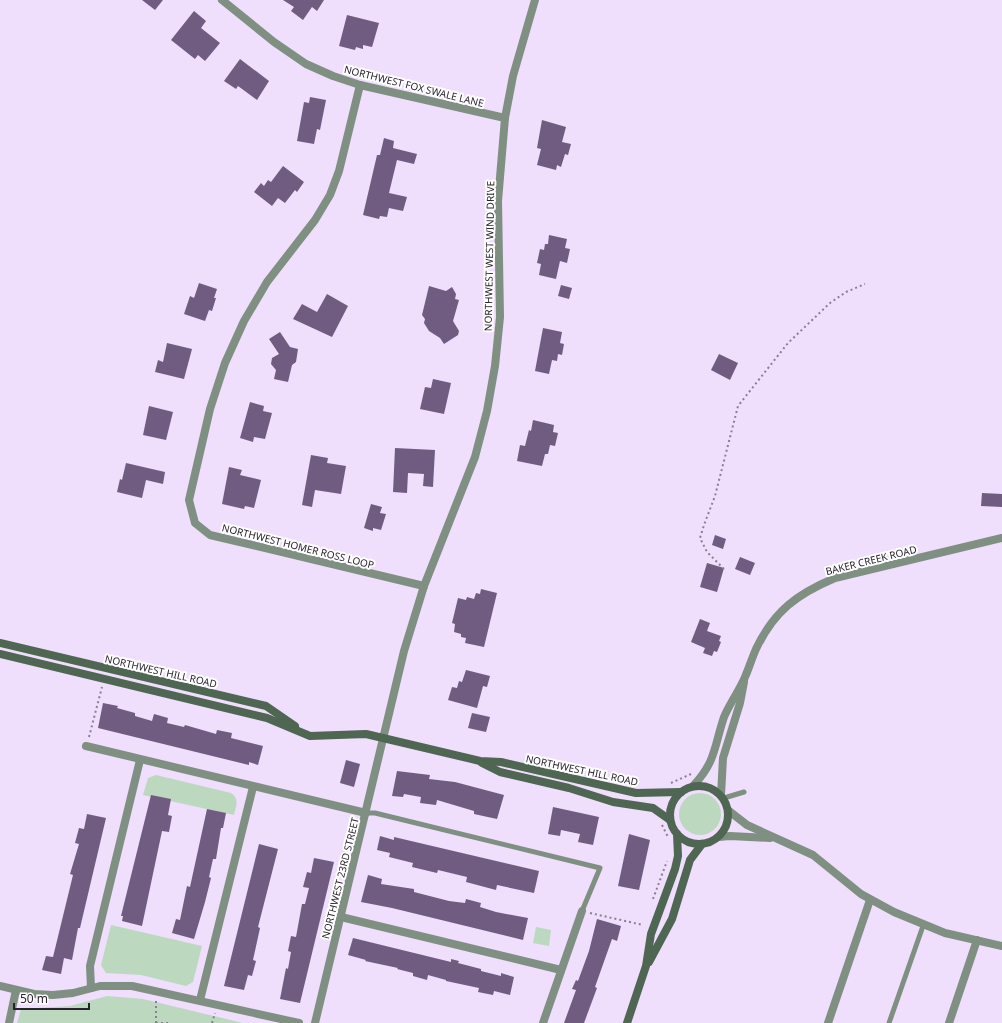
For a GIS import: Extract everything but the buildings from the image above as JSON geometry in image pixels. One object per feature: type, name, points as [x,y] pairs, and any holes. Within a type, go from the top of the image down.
[{"type":"main road","name":"NORTHWEST HILL ROAD","points":[[0,643],[266,706],[310,736]]},
{"type":"main road","name":"NORTHWEST HILL ROAD","points":[[0,654],[267,718],[310,736],[366,734],[480,761],[501,762],[636,793],[681,792]]},
{"type":"main road","name":"NORTHWEST HILL ROAD","points":[[480,761],[500,772],[569,788],[613,802],[653,808],[670,820]]},
{"type":"main road","points":[[627,1023],[646,966],[651,934],[675,869],[678,856],[677,834],[670,820],[672,805],[681,792],[694,786],[709,786],[723,796],[729,811],[727,825],[719,837],[702,844],[688,842],[677,834]]},
{"type":"main road","points":[[646,966],[672,919],[690,860],[702,844]]},
{"type":"street","name":"NORTHWEST FOX SWALE LANE","points":[[222,0],[274,42],[306,64],[333,76],[360,85],[506,118]]},
{"type":"street","name":"NORTHWEST WEST WIND DRIVE","points":[[384,738],[404,651],[424,586],[475,457],[487,411],[493,381],[500,317],[498,201],[506,118],[513,76],[535,0]]},
{"type":"street","name":"NORTHWEST HOMER ROSS LOOP","points":[[360,85],[339,171],[330,195],[315,220],[267,282],[244,321],[225,363],[210,409],[189,500],[195,523],[210,535],[424,586]]},
{"type":"street","name":"BAKER CREEK ROAD","points":[[723,796],[723,758],[740,703],[745,678],[755,650],[765,630],[777,614],[812,588],[835,578],[1002,538]]},
{"type":"street","name":"BAKER CREEK ROAD","points":[[694,786],[709,767],[731,701],[745,678]]},
{"type":"street","name":"NORTHWEST 23RD STREET","points":[[315,1023],[384,738]]},
{"type":"street","points":[[86,746],[252,787],[366,813]]},
{"type":"street","points":[[91,988],[90,966],[140,760]]},
{"type":"street","points":[[200,1000],[252,787]]},
{"type":"street","points":[[729,811],[747,825],[797,846],[813,855],[870,900],[923,926],[945,934],[1002,946]]},
{"type":"street","points":[[719,837],[775,838]]},
{"type":"street","points":[[828,1023],[870,900]]},
{"type":"street","points":[[543,1023],[561,970],[585,912]]},
{"type":"street","points":[[341,917],[561,970]]},
{"type":"street","points":[[949,1023],[977,940]]},
{"type":"street","points":[[0,986],[16,990],[53,995],[73,993],[91,988],[122,985],[200,1000],[299,1023]]},
{"type":"street","points":[[9,1023],[16,990]]},
{"type":"lane","points":[[723,796],[744,792]]},
{"type":"lane","points":[[366,813],[375,813],[600,868],[585,912]]},
{"type":"lane","points":[[889,1023],[923,926]]},
{"type":"path","points":[[724,569],[706,552],[700,538],[716,496],[738,406],[788,343],[830,303],[846,292],[865,284]]},
{"type":"path","points":[[89,737],[102,687]]},
{"type":"path","points":[[665,784],[692,774]]},
{"type":"path","points":[[661,825],[669,843]]},
{"type":"path","points":[[651,905],[669,855]]},
{"type":"path","points":[[585,912],[643,925]]},
{"type":"path","points":[[158,991],[155,1006],[156,1023],[171,1023]]},
{"type":"green space","points":[[156,775],[231,793],[236,798],[234,815],[143,795],[148,778]]},
{"type":"green space","points":[[700,793],[715,799],[721,814],[715,829],[700,835],[685,829],[679,814],[685,799]]},
{"type":"green space","points":[[111,925],[202,946],[193,982],[186,986],[141,975],[106,973],[101,965]]},
{"type":"green space","points":[[536,927],[551,930],[549,946],[533,943]]},
{"type":"green space","points":[[107,996],[143,999],[243,1023],[17,1023],[21,1009],[70,1006]]}]
